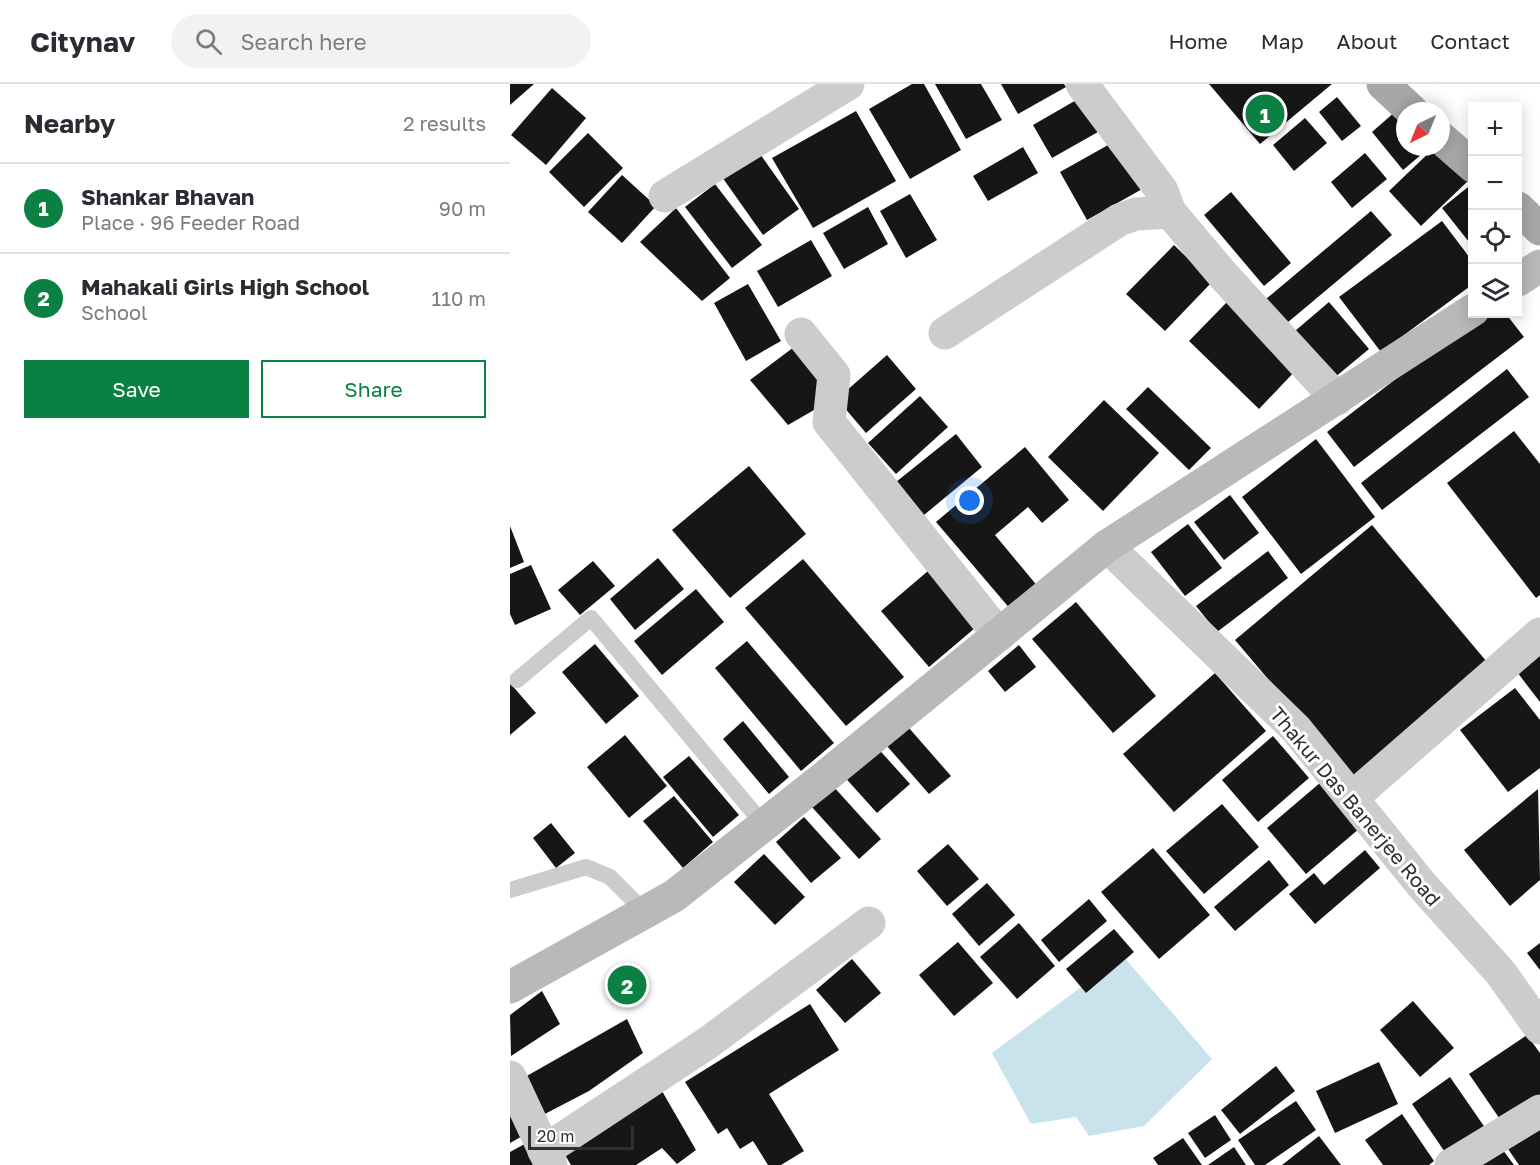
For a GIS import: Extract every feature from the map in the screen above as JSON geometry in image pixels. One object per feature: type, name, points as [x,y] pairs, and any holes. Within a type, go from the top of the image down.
[{"type":"main road","points":[[1383,84],[1402,102]]},
{"type":"main road","points":[[1450,146],[1468,162]]},
{"type":"main road","points":[[1520,210],[1540,229]]},
{"type":"street","points":[[665,196],[848,84]]},
{"type":"street","points":[[1083,84],[1162,191],[1170,212],[1222,274],[1337,399]]},
{"type":"street","points":[[945,333],[1119,220],[1136,214],[1170,212]]},
{"type":"street","points":[[1522,277],[1540,266]]},
{"type":"street","points":[[510,987],[674,896],[1107,546],[1468,313]]},
{"type":"street","points":[[801,334],[834,375],[829,422],[999,635]]},
{"type":"street","name":"Thakur Das Banerjee Road","points":[[1107,546],[1296,729],[1421,884],[1500,972],[1540,1028]]},
{"type":"street","points":[[1353,797],[1540,634]]},
{"type":"street","points":[[510,1077],[548,1158],[869,923]]},
{"type":"street","points":[[1451,1165],[1540,1112]]},
{"type":"lane","points":[[517,680],[591,618],[764,825]]},
{"type":"lane","points":[[510,890],[586,867],[610,877],[645,912]]},
{"type":"water","points":[[1123,956],[1212,1059],[1144,1126],[1089,1136],[1076,1117],[1031,1124],[992,1053]]},
{"type":"building","points":[[510,84],[534,84],[510,105]]},
{"type":"building","points":[[912,84],[924,84],[961,150],[910,179],[869,109]]},
{"type":"building","points":[[935,84],[981,84],[1002,120],[966,139]]},
{"type":"building","points":[[1001,84],[1064,84],[1066,87],[1018,114]]},
{"type":"building","points":[[1209,84],[1332,84],[1260,144]]},
{"type":"building","points":[[552,88],[586,118],[546,165],[511,135]]},
{"type":"building","points":[[1085,95],[1105,128],[1052,158],[1033,125]]},
{"type":"building","points":[[1337,97],[1361,126],[1342,141],[1319,112]]},
{"type":"building","points":[[856,111],[896,181],[813,228],[772,158]]},
{"type":"building","points":[[1396,111],[1396,156],[1420,156],[1403,170],[1372,132]]},
{"type":"building","points":[[1305,118],[1327,143],[1294,171],[1273,145]]},
{"type":"building","points":[[588,133],[623,168],[584,207],[549,172]]},
{"type":"building","points":[[1117,140],[1144,188],[1087,220],[1060,172]]},
{"type":"building","points":[[1023,147],[1038,173],[988,201],[973,176]]},
{"type":"building","points":[[758,151],[799,209],[763,235],[722,177]]},
{"type":"building","points":[[1365,153],[1387,179],[1352,208],[1331,182]]},
{"type":"building","points":[[1426,156],[1445,156],[1468,177],[1468,181],[1421,226],[1389,191]]},
{"type":"building","points":[[622,175],[656,206],[622,243],[588,212]]},
{"type":"building","points":[[715,184],[762,245],[732,268],[685,207]]},
{"type":"building","points":[[1468,187],[1468,241],[1442,208]]},
{"type":"building","points":[[1231,192],[1291,263],[1264,286],[1204,215]]},
{"type":"building","points":[[910,194],[937,240],[906,258],[880,211]]},
{"type":"building","points":[[868,207],[888,244],[844,269],[823,233]]},
{"type":"building","points":[[676,208],[730,278],[702,301],[640,242]]},
{"type":"building","points":[[1371,211],[1392,235],[1287,323],[1266,299]]},
{"type":"building","points":[[1442,221],[1468,255],[1468,288],[1381,352],[1339,297]]},
{"type":"building","points":[[811,240],[832,276],[778,307],[757,271]]},
{"type":"building","points":[[1174,245],[1212,282],[1165,331],[1126,294]]},
{"type":"building","points":[[748,284],[781,341],[746,361],[714,303]]},
{"type":"building","points":[[1228,301],[1298,368],[1259,409],[1189,341]]},
{"type":"building","points":[[1329,302],[1369,349],[1334,378],[1295,331]]},
{"type":"building","points":[[1475,318],[1509,318],[1524,337],[1354,467],[1327,432]]},
{"type":"building","points":[[798,344],[825,382],[821,406],[788,425],[750,380]]},
{"type":"building","points":[[887,355],[916,389],[866,433],[837,399]]},
{"type":"building","points":[[1507,369],[1529,397],[1382,510],[1361,483]]},
{"type":"building","points":[[1148,387],[1211,448],[1189,470],[1126,409]]},
{"type":"building","points":[[920,396],[948,427],[896,474],[868,443]]},
{"type":"building","points":[[1104,400],[1159,453],[1103,511],[1048,457]]},
{"type":"building","points":[[1514,431],[1540,464],[1540,595],[1536,598],[1447,483]]},
{"type":"building","points":[[956,434],[982,467],[924,515],[896,482]]},
{"type":"building","points":[[1316,439],[1375,517],[1301,574],[1242,497]]},
{"type":"building","points":[[1025,447],[1069,500],[1042,523],[1028,507],[995,535],[1039,588],[1012,611],[936,522]]},
{"type":"building","points":[[749,466],[806,534],[730,598],[672,530]]},
{"type":"building","points":[[1230,495],[1259,533],[1224,560],[1194,522]]},
{"type":"building","points":[[1188,524],[1222,568],[1185,596],[1151,552]]},
{"type":"building","points":[[1372,525],[1492,668],[1355,782],[1235,640]]},
{"type":"building","points":[[510,526],[524,562],[510,568]]},
{"type":"building","points":[[1268,551],[1288,578],[1217,632],[1196,606]]},
{"type":"building","points":[[658,558],[684,589],[635,630],[610,599]]},
{"type":"building","points":[[803,559],[904,677],[846,726],[745,608]]},
{"type":"building","points":[[593,561],[615,586],[580,615],[558,590]]},
{"type":"building","points":[[531,565],[551,609],[515,625],[510,614],[510,574]]},
{"type":"building","points":[[928,571],[975,628],[929,667],[881,611]]},
{"type":"building","points":[[696,589],[724,622],[662,675],[634,641]]},
{"type":"building","points":[[1076,602],[1156,696],[1113,733],[1032,639]]},
{"type":"building","points":[[747,641],[834,743],[801,771],[715,668]]},
{"type":"building","points":[[595,644],[639,696],[606,724],[562,672]]},
{"type":"building","points":[[1019,645],[1036,667],[1005,692],[988,671]]},
{"type":"building","points":[[1540,653],[1540,702],[1517,672]]},
{"type":"building","points":[[1215,673],[1266,731],[1174,812],[1123,754]]},
{"type":"building","points":[[510,683],[536,713],[510,735]]},
{"type":"building","points":[[1515,688],[1540,720],[1540,768],[1508,792],[1460,730]]},
{"type":"building","points":[[743,721],[789,777],[769,794],[723,739]]},
{"type":"building","points":[[909,728],[951,776],[929,794],[887,746]]},
{"type":"building","points":[[625,735],[667,786],[629,818],[587,767]]},
{"type":"building","points":[[1273,736],[1309,778],[1258,822],[1222,780]]},
{"type":"building","points":[[874,744],[910,784],[877,813],[841,773]]},
{"type":"building","points":[[689,756],[739,815],[713,837],[663,777]]},
{"type":"building","points":[[1321,782],[1360,828],[1306,874],[1267,828]]},
{"type":"building","points":[[833,786],[881,839],[859,859],[811,806]]},
{"type":"building","points":[[1538,789],[1540,880],[1510,906],[1464,850]]},
{"type":"building","points":[[674,796],[713,842],[683,868],[643,821]]},
{"type":"building","points":[[1222,804],[1259,847],[1204,894],[1166,851]]},
{"type":"building","points":[[804,817],[841,858],[811,883],[776,842]]},
{"type":"building","points":[[551,823],[575,853],[556,868],[533,838]]},
{"type":"building","points":[[948,844],[979,879],[947,906],[917,871]]},
{"type":"building","points":[[1153,848],[1210,915],[1159,959],[1101,892]]},
{"type":"building","points":[[1365,850],[1380,868],[1315,924],[1289,894],[1314,873],[1324,885]]},
{"type":"building","points":[[764,854],[805,897],[775,925],[734,882]]},
{"type":"building","points":[[1269,860],[1289,885],[1235,931],[1214,907]]},
{"type":"building","points":[[987,883],[1015,915],[979,946],[952,914]]},
{"type":"building","points":[[1089,899],[1107,921],[1059,962],[1041,940]]},
{"type":"building","points":[[1019,923],[1055,966],[1017,999],[980,957]]},
{"type":"building","points":[[1114,929],[1134,952],[1086,993],[1066,969]]},
{"type":"building","points":[[958,942],[993,983],[954,1016],[919,975]]},
{"type":"building","points":[[1540,943],[1540,970],[1527,953]]},
{"type":"building","points":[[852,959],[881,993],[845,1023],[816,990]]},
{"type":"building","points":[[542,991],[560,1024],[511,1056],[510,1015]]},
{"type":"building","points":[[1413,1001],[1454,1048],[1420,1077],[1380,1030]]},
{"type":"building","points":[[810,1004],[839,1050],[769,1094],[804,1151],[781,1165],[768,1165],[753,1141],[740,1149],[727,1128],[718,1134],[685,1082]]},
{"type":"building","points":[[627,1019],[643,1053],[589,1091],[539,1117],[525,1077]]},
{"type":"building","points":[[1527,1035],[1540,1053],[1540,1100],[1504,1125],[1469,1074]]},
{"type":"building","points":[[1379,1062],[1398,1104],[1335,1133],[1316,1091]]},
{"type":"building","points":[[1276,1066],[1295,1091],[1240,1134],[1221,1110]]},
{"type":"building","points":[[1450,1077],[1488,1132],[1449,1158],[1412,1104]]},
{"type":"building","points":[[662,1091],[696,1150],[677,1164],[662,1148],[636,1165],[571,1165],[565,1155]]},
{"type":"building","points":[[510,1099],[528,1133],[510,1143]]},
{"type":"building","points":[[1296,1101],[1316,1130],[1265,1165],[1255,1165],[1238,1140]]},
{"type":"building","points":[[1402,1114],[1434,1161],[1429,1165],[1383,1165],[1365,1140]]},
{"type":"building","points":[[1215,1115],[1231,1140],[1205,1158],[1188,1133]]},
{"type":"building","points":[[1540,1123],[1540,1165],[1519,1165],[1506,1146]]},
{"type":"building","points":[[1319,1136],[1341,1165],[1282,1165]]},
{"type":"building","points":[[1183,1138],[1202,1165],[1158,1165],[1153,1158]]},
{"type":"building","points":[[530,1141],[542,1165],[510,1165],[510,1152]]},
{"type":"building","points":[[1497,1142],[1514,1165],[1463,1165]]},
{"type":"building","points":[[1234,1147],[1246,1165],[1208,1165]]},
{"type":"place","name":"Shankar Bhavan","points":[[1265,114]]},
{"type":"place","name":"Mahakali Girls High School","points":[[627,985]]}]
